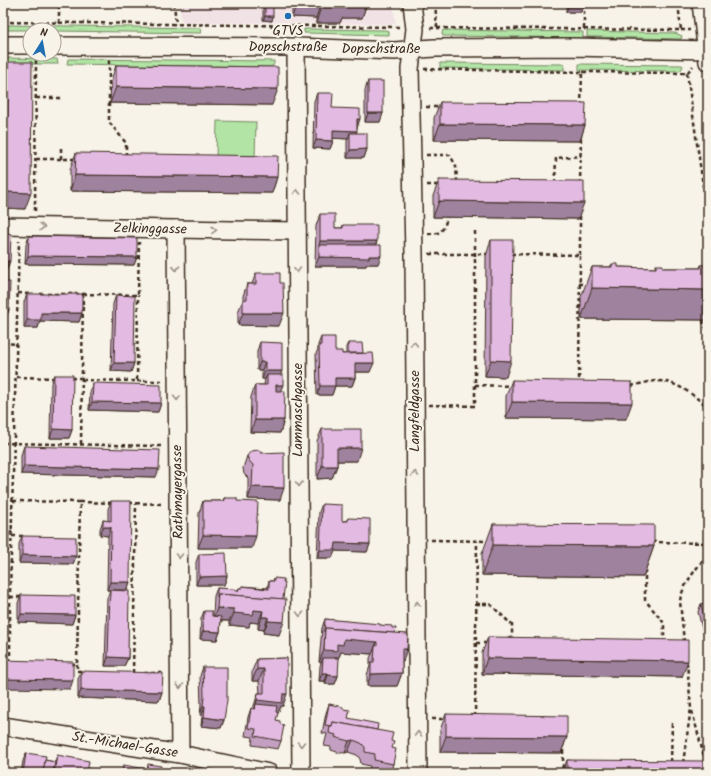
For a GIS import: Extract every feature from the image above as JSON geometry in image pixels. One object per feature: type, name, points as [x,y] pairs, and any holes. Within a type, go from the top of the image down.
[{"type":"street","name":"Langfeldgasse","points":[[412,3],[415,29],[410,68],[414,254],[418,773]]},
{"type":"street","points":[[701,3],[707,54]]},
{"type":"street","points":[[3,45],[22,45]]},
{"type":"street","name":"Dopschstraße","points":[[62,46],[296,47],[394,51],[434,48],[572,47],[707,54]]},
{"type":"street","name":"Lammaschgasse","points":[[296,47],[301,773]]},
{"type":"street","name":"Zelkinggasse","points":[[19,226],[297,231]]},
{"type":"street","name":"Rathmayergasse","points":[[176,230],[180,754]]},
{"type":"street","name":"St.-Michael-Gasse","points":[[3,726],[180,754],[269,773]]},
{"type":"path","points":[[59,3],[59,22]]},
{"type":"path","points":[[174,3],[176,24]]},
{"type":"path","points":[[435,3],[438,27]]},
{"type":"path","points":[[584,3],[584,29]]},
{"type":"path","points":[[62,23],[400,27],[415,29],[438,27],[680,30],[678,3]]},
{"type":"path","points":[[3,22],[22,22]]},
{"type":"path","points":[[109,46],[108,122],[126,143],[126,160]]},
{"type":"path","points":[[410,68],[687,73],[707,54]]},
{"type":"path","points":[[10,662],[10,593],[15,443],[19,226],[36,159],[36,62]]},
{"type":"path","points":[[581,108],[582,72]]},
{"type":"path","points":[[687,73],[708,221]]},
{"type":"path","points":[[36,98],[62,98]]},
{"type":"path","points":[[411,107],[442,107]]},
{"type":"path","points":[[574,186],[580,186],[581,128]]},
{"type":"path","points":[[61,148],[61,159]]},
{"type":"path","points":[[412,155],[450,154],[456,166],[457,185]]},
{"type":"path","points":[[555,186],[556,158],[581,156]]},
{"type":"path","points":[[36,159],[75,159]]},
{"type":"path","points":[[412,185],[442,185]]},
{"type":"path","points":[[579,387],[580,209]]},
{"type":"path","points":[[413,234],[436,234],[442,231],[447,217]]},
{"type":"path","points":[[137,381],[140,229]]},
{"type":"path","points":[[415,405],[475,406],[475,230]]},
{"type":"path","points":[[414,254],[490,254]]},
{"type":"path","points":[[505,254],[580,255]]},
{"type":"path","points":[[580,284],[595,284]]},
{"type":"path","points":[[18,294],[32,294]]},
{"type":"path","points":[[40,294],[138,295]]},
{"type":"path","points":[[81,444],[83,294]]},
{"type":"path","points":[[703,320],[704,325],[708,330]]},
{"type":"path","points":[[3,343],[17,344]]},
{"type":"path","points":[[16,376],[60,378]]},
{"type":"path","points":[[67,378],[177,381]]},
{"type":"path","points":[[626,387],[647,382],[665,381],[678,386],[708,407]]},
{"type":"path","points":[[474,385],[519,386]]},
{"type":"path","points":[[3,443],[178,447]]},
{"type":"path","points":[[13,501],[115,503]]},
{"type":"path","points":[[80,502],[77,671],[85,671]]},
{"type":"path","points":[[122,503],[178,505]]},
{"type":"path","points":[[136,504],[133,673],[180,673]]},
{"type":"path","points":[[3,531],[12,531]]},
{"type":"path","points":[[12,536],[27,536]]},
{"type":"path","points":[[72,538],[80,539]]},
{"type":"path","points":[[416,540],[492,541]]},
{"type":"path","points":[[475,720],[477,541]]},
{"type":"path","points":[[645,542],[708,543]]},
{"type":"path","points":[[684,645],[680,594],[708,553]]},
{"type":"path","points":[[645,564],[645,600],[664,623],[664,645]]},
{"type":"path","points":[[3,592],[10,593]]},
{"type":"path","points":[[10,597],[25,597]]},
{"type":"path","points":[[476,604],[490,604],[512,625],[512,643]]},
{"type":"path","points":[[476,643],[490,643]]},
{"type":"path","points":[[686,659],[691,708],[706,764]]},
{"type":"path","points":[[3,662],[17,662]]},
{"type":"path","points":[[69,664],[77,664]]},
{"type":"path","points":[[683,767],[691,708]]},
{"type":"path","points":[[418,719],[453,719]]},
{"type":"path","points":[[671,767],[672,722]]},
{"type":"path","points":[[557,773],[563,765],[563,738]]},
{"type":"path","points":[[563,765],[571,765]]},
{"type":"shaded area","name":"GTVS Dopschstraße","points":[[179,3],[393,3],[396,24],[184,22],[181,19]]},
{"type":"green space","points":[[3,25],[22,25],[22,30],[3,30]]},
{"type":"green space","points":[[62,26],[200,28],[201,33],[62,31]]},
{"type":"green space","points":[[304,29],[386,30],[389,32],[389,35],[304,33]]},
{"type":"green space","points":[[443,30],[583,32],[583,38],[443,36]]},
{"type":"green space","points":[[587,31],[675,33],[682,36],[681,39],[587,37]]},
{"type":"green space","points":[[3,58],[22,58],[22,62],[58,62],[58,64],[3,64]]},
{"type":"green space","points":[[68,59],[274,61],[274,64],[271,67],[67,64]]},
{"type":"green space","points":[[440,63],[564,64],[564,70],[440,68]]},
{"type":"green space","points":[[579,64],[683,66],[679,71],[579,70]]},
{"type":"green space","points":[[217,121],[256,122],[255,158],[216,157]]},
{"type":"building","points":[[321,3],[346,3],[346,7],[321,7]]},
{"type":"building","points":[[265,5],[273,6],[273,16],[265,16]]},
{"type":"building","points":[[8,62],[32,62],[31,193],[7,192]]},
{"type":"building","points":[[116,65],[278,67],[278,89],[116,87]]},
{"type":"building","points":[[368,81],[383,81],[383,113],[368,113]]},
{"type":"building","points":[[317,93],[333,93],[332,108],[360,109],[360,119],[357,119],[357,131],[333,130],[333,141],[316,140]]},
{"type":"building","points":[[440,102],[586,103],[585,125],[440,124]]},
{"type":"building","points":[[350,133],[367,133],[367,149],[350,150]]},
{"type":"building","points":[[76,153],[278,156],[277,177],[75,175]]},
{"type":"building","points":[[439,180],[584,181],[584,203],[439,201]]},
{"type":"building","points":[[320,214],[335,214],[335,228],[343,228],[343,225],[377,225],[377,241],[320,241]]},
{"type":"building","points":[[3,225],[8,225],[8,233],[11,234],[10,261],[7,261],[7,282],[10,282],[9,310],[6,310],[6,317],[3,317]]},
{"type":"building","points":[[29,236],[137,238],[137,257],[28,256]]},
{"type":"building","points":[[491,240],[513,240],[511,361],[491,360]]},
{"type":"building","points":[[319,245],[381,245],[381,256],[369,256],[369,258],[319,257]]},
{"type":"building","points":[[612,264],[618,264],[618,267],[656,268],[656,265],[663,265],[663,268],[701,268],[701,265],[707,265],[708,290],[592,288],[592,267],[612,267]]},
{"type":"building","points":[[256,273],[280,273],[280,283],[283,283],[284,313],[243,313],[243,300],[247,299],[247,284],[256,284]]},
{"type":"building","points":[[27,294],[82,294],[82,313],[41,313],[41,320],[27,320]]},
{"type":"building","points":[[116,295],[135,296],[134,363],[114,363]]},
{"type":"building","points":[[321,337],[335,337],[335,351],[342,351],[342,354],[373,353],[374,363],[355,363],[355,378],[335,378],[335,386],[320,386],[319,345],[321,345]]},
{"type":"building","points":[[260,342],[282,343],[282,371],[265,371],[265,362],[260,362]]},
{"type":"building","points":[[348,343],[362,343],[363,353],[348,353]]},
{"type":"building","points":[[54,375],[73,375],[72,430],[53,429]]},
{"type":"building","points":[[267,375],[283,375],[283,385],[276,385],[276,391],[285,391],[284,420],[255,420],[255,385],[267,385]]},
{"type":"building","points":[[512,380],[632,382],[632,403],[512,402]]},
{"type":"building","points":[[93,383],[161,385],[161,403],[92,402]]},
{"type":"building","points":[[322,429],[361,429],[361,448],[337,448],[337,466],[322,466]]},
{"type":"building","points":[[3,446],[4,446],[3,494]]},
{"type":"building","points":[[24,446],[160,450],[159,469],[24,466]]},
{"type":"building","points":[[259,450],[261,453],[284,452],[284,488],[252,487],[253,465],[247,456],[251,451]]},
{"type":"building","points":[[224,498],[237,498],[237,501],[258,502],[256,536],[203,535],[203,501],[224,501]]},
{"type":"building","points":[[111,501],[131,501],[130,582],[110,582],[111,527],[103,527],[103,520],[111,521]]},
{"type":"building","points":[[322,504],[342,505],[342,521],[348,521],[348,518],[370,519],[370,544],[336,543],[335,550],[320,550]]},
{"type":"building","points":[[493,524],[654,525],[654,546],[493,545]]},
{"type":"building","points":[[3,532],[9,532],[8,551],[3,551]]},
{"type":"building","points":[[22,536],[76,537],[76,556],[22,555]]},
{"type":"building","points":[[226,553],[227,576],[199,577],[199,554]]},
{"type":"building","points":[[274,578],[284,579],[283,599],[218,594],[217,598],[217,588],[234,589],[238,591],[239,588],[242,588],[242,586],[269,589],[269,581],[274,581]]},
{"type":"building","points":[[110,590],[129,591],[128,658],[108,657]]},
{"type":"building","points":[[218,594],[286,599],[284,622],[268,621],[268,617],[262,617],[263,611],[254,610],[253,615],[234,613],[234,609],[217,608]]},
{"type":"building","points":[[21,595],[75,596],[75,615],[21,614]]},
{"type":"building","points":[[708,602],[708,628],[707,628],[701,604]]},
{"type":"building","points":[[204,611],[212,611],[212,616],[221,617],[220,632],[203,631]]},
{"type":"building","points":[[325,619],[380,624],[396,628],[395,633],[325,628],[324,632]]},
{"type":"building","points":[[325,628],[408,634],[407,649],[402,649],[402,673],[371,674],[371,662],[374,662],[375,646],[377,646],[377,642],[344,639],[343,645],[337,644],[337,651],[324,650]]},
{"type":"building","points":[[488,637],[688,640],[688,661],[487,658]]},
{"type":"building","points":[[287,658],[287,694],[283,694],[282,703],[257,700],[258,693],[264,693],[264,669],[257,669],[257,659]]},
{"type":"building","points":[[323,658],[339,658],[338,676],[322,673]]},
{"type":"building","points":[[3,660],[73,662],[73,680],[3,679]]},
{"type":"building","points":[[203,667],[227,667],[227,700],[224,720],[204,717],[205,706],[203,706]]},
{"type":"building","points":[[81,671],[163,673],[162,692],[81,690]]},
{"type":"building","points":[[256,704],[277,706],[276,712],[278,713],[276,720],[280,721],[280,724],[284,725],[281,741],[255,736],[256,729],[248,728],[251,708],[255,709]]},
{"type":"building","points":[[329,704],[350,710],[348,718],[378,724],[377,730],[333,722],[332,726],[325,725]]},
{"type":"building","points":[[446,714],[567,716],[567,737],[446,736]]},
{"type":"building","points":[[333,722],[393,733],[391,741],[394,742],[392,748],[396,749],[393,764],[374,760],[375,754],[365,752],[365,747],[361,743],[353,740],[349,741],[341,739],[335,737],[336,735],[329,733],[330,726],[332,726]]},
{"type":"building","points":[[26,753],[46,756],[43,773],[23,773]]},
{"type":"building","points":[[57,755],[89,761],[87,773],[54,773]]},
{"type":"building","points":[[45,760],[55,762],[53,773],[43,773]]},
{"type":"building","points":[[567,760],[708,761],[708,773],[567,773]]},
{"type":"building","points":[[148,764],[161,766],[160,770],[176,773],[122,773],[123,765],[147,769]]},
{"type":"place","name":"GTVS Dopschstraße","points":[[288,16]]}]
